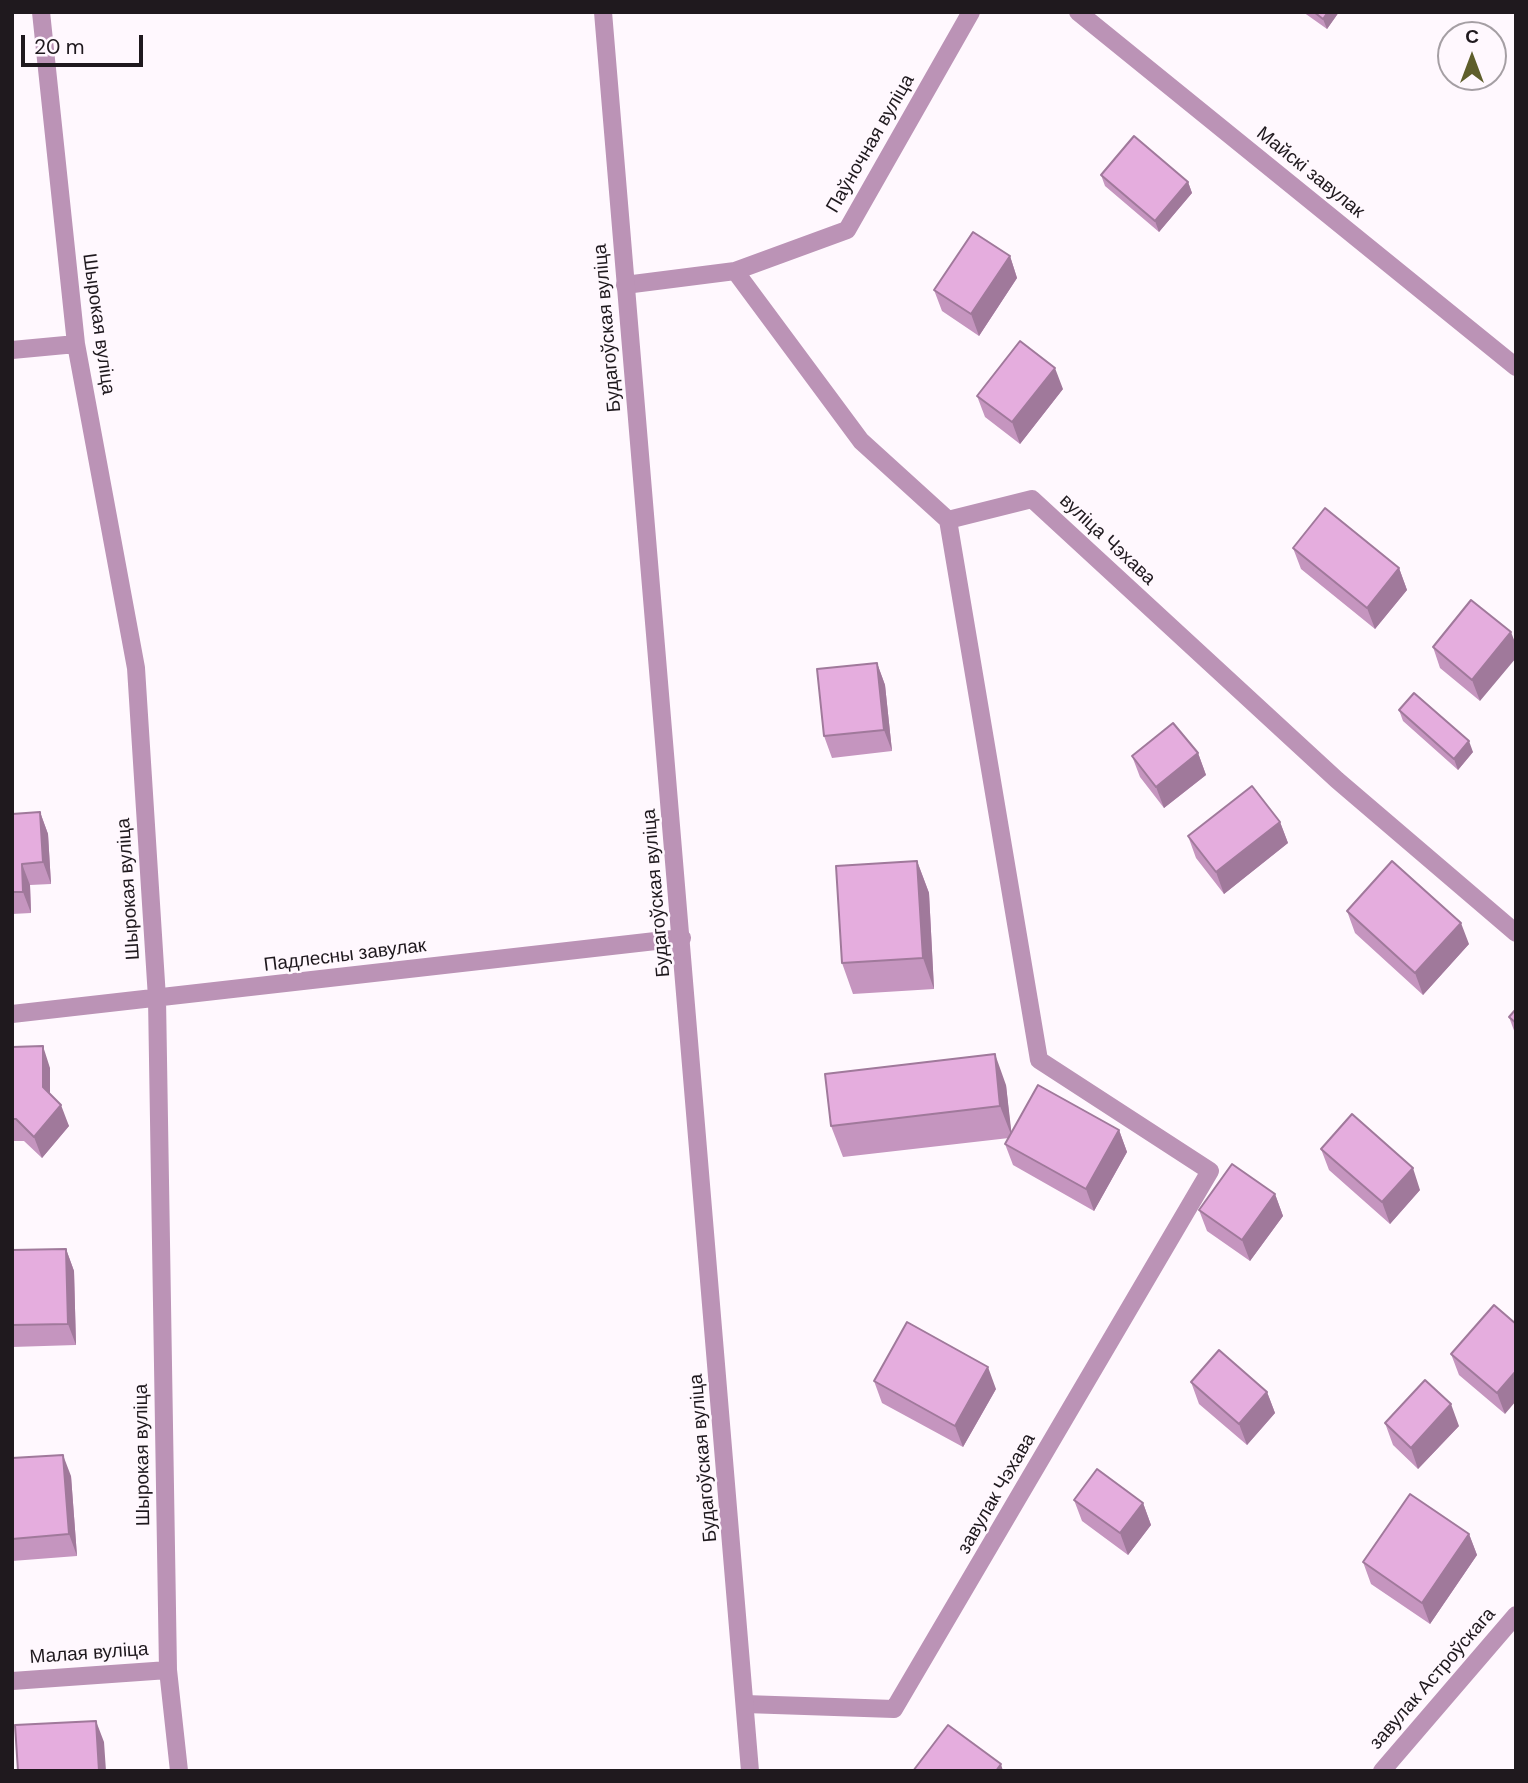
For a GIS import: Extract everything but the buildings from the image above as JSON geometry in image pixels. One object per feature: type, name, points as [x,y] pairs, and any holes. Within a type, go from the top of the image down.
[{"type":"street","name":"Шырокая вуліца","points":[[41,12],[76,344],[136,668],[156,998],[168,1670],[179,1771]]},
{"type":"street","name":"Будагоўская вуліца","points":[[603,12],[750,1771]]},
{"type":"street","name":"Паўночная вуліца","points":[[735,271],[847,230],[971,12]]},
{"type":"street","name":"Майскі завулак","points":[[1078,12],[1516,367]]},
{"type":"street","points":[[625,285],[735,271],[861,441],[948,520]]},
{"type":"street","points":[[12,350],[76,344]]},
{"type":"street","name":"вуліца Чэхава","points":[[948,520],[1032,499],[1338,780],[1516,933]]},
{"type":"street","name":"завулак Чэхава","points":[[745,1704],[894,1709],[1210,1171],[1039,1060],[948,520]]},
{"type":"street","name":"Падлесны завулак","points":[[12,1014],[682,938]]},
{"type":"street","name":"завулак Астроўскага","points":[[1382,1771],[1516,1615]]},
{"type":"street","name":"Малая вуліца","points":[[12,1681],[168,1670]]}]
